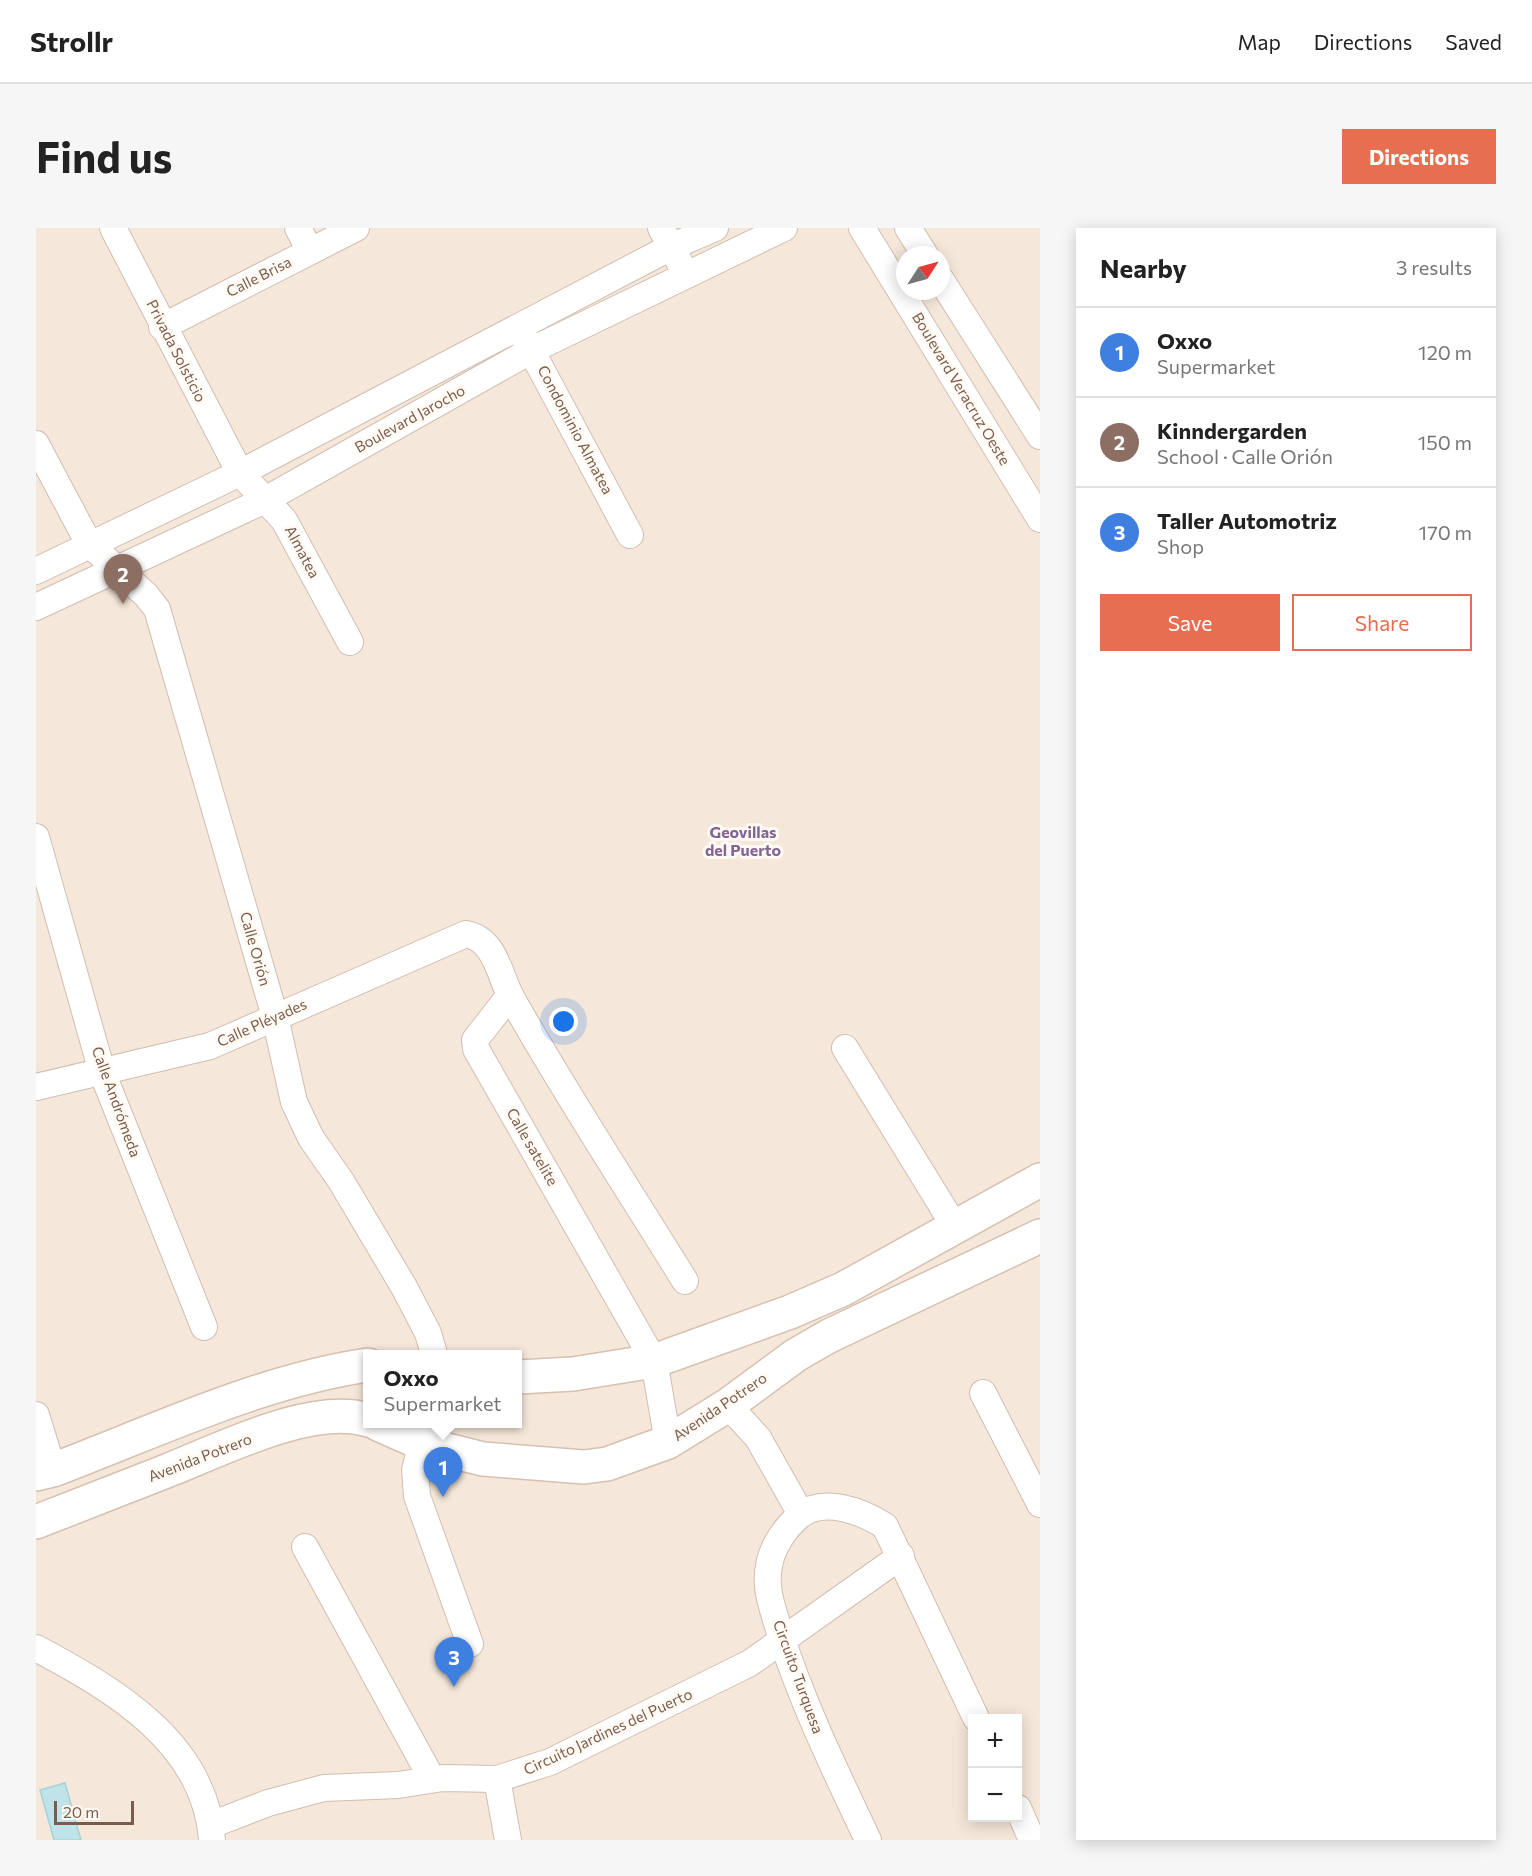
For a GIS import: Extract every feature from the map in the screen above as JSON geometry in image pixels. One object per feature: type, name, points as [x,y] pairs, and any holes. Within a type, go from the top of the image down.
[{"type":"street","name":"Privada Solsticio","points":[[113,228],[162,327],[240,473]]},
{"type":"street","points":[[298,228],[310,251]]},
{"type":"street","name":"Calle Brisa","points":[[162,327],[356,228]]},
{"type":"street","name":"Boulevard Jarocho","points":[[36,571],[240,473],[518,327],[666,238],[715,228]]},
{"type":"street","name":"Boulevard Jarocho","points":[[36,607],[265,500],[532,351],[784,228]]},
{"type":"street","name":"Boulevard Veracruz Oeste","points":[[862,228],[1040,519]]},
{"type":"street","points":[[908,228],[920,246]]},
{"type":"street","points":[[666,238],[686,274]]},
{"type":"street","points":[[950,294],[1040,436]]},
{"type":"street","name":"Condominio Almatea","points":[[518,327],[630,535]]},
{"type":"street","points":[[36,444],[89,544]]},
{"type":"street","name":"Almatea","points":[[240,473],[284,520],[350,642]]},
{"type":"street","name":"Calle Orión","points":[[89,544],[146,595],[157,609],[275,1017],[294,1102],[300,1117],[404,1287],[428,1333],[433,1350]]},
{"type":"street","name":"Calle Andrómeda","points":[[36,837],[102,1072],[204,1327]]},
{"type":"street","name":"Calle Pléyades","points":[[36,1087],[210,1046],[466,934],[478,936],[487,943],[510,995]]},
{"type":"street","points":[[510,995],[684,1281]]},
{"type":"street","name":"Calle satelite","points":[[510,995],[475,1040],[476,1049],[654,1361],[668,1442]]},
{"type":"street","points":[[845,1048],[955,1227]]},
{"type":"street","points":[[522,1377],[573,1374],[654,1361],[817,1301],[1040,1180]]},
{"type":"street","name":"Avenida Potrero","points":[[397,1428],[425,1434],[483,1459],[584,1467],[632,1457],[668,1442],[728,1405],[760,1379],[829,1336],[1040,1236]]},
{"type":"street","points":[[36,1415],[45,1472],[276,1385],[328,1371],[363,1366]]},
{"type":"street","points":[[983,1393],[1040,1504]]},
{"type":"street","points":[[728,1405],[758,1438],[801,1514],[819,1508],[841,1508],[864,1513],[885,1526],[974,1714]]},
{"type":"street","name":"Avenida Potrero","points":[[36,1522],[252,1438],[296,1424],[325,1417],[363,1420]]},
{"type":"street","points":[[425,1434],[415,1470],[417,1496],[470,1644]]},
{"type":"street","name":"Circuito Turquesa","points":[[801,1514],[785,1531],[768,1567],[769,1598],[796,1683],[868,1840]]},
{"type":"street","points":[[305,1547],[432,1779]]},
{"type":"street","name":"Circuito Jardines del Puerto","points":[[212,1832],[268,1803],[324,1788],[389,1786],[432,1779],[497,1779],[550,1762],[724,1678],[783,1641],[901,1556]]},
{"type":"street","points":[[36,1648],[97,1681],[129,1703],[164,1737],[184,1761],[201,1790],[212,1832]]},
{"type":"street","points":[[497,1779],[508,1840]]},
{"type":"street","points":[[1022,1819],[1032,1840]]},
{"type":"shaded area","points":[[36,228],[1040,228],[1040,1840],[36,1840]]},
{"type":"water","points":[[65,1783],[81,1840],[54,1840],[40,1790]]},
{"type":"place","name":"Kinndergarden","points":[[123,604]]},
{"type":"place","name":"Oxxo","points":[[443,1497]]},
{"type":"place","name":"Taller Automotriz","points":[[454,1687]]},
{"type":"district","name":"Geovillas del Puerto","points":[[743,841]]}]
